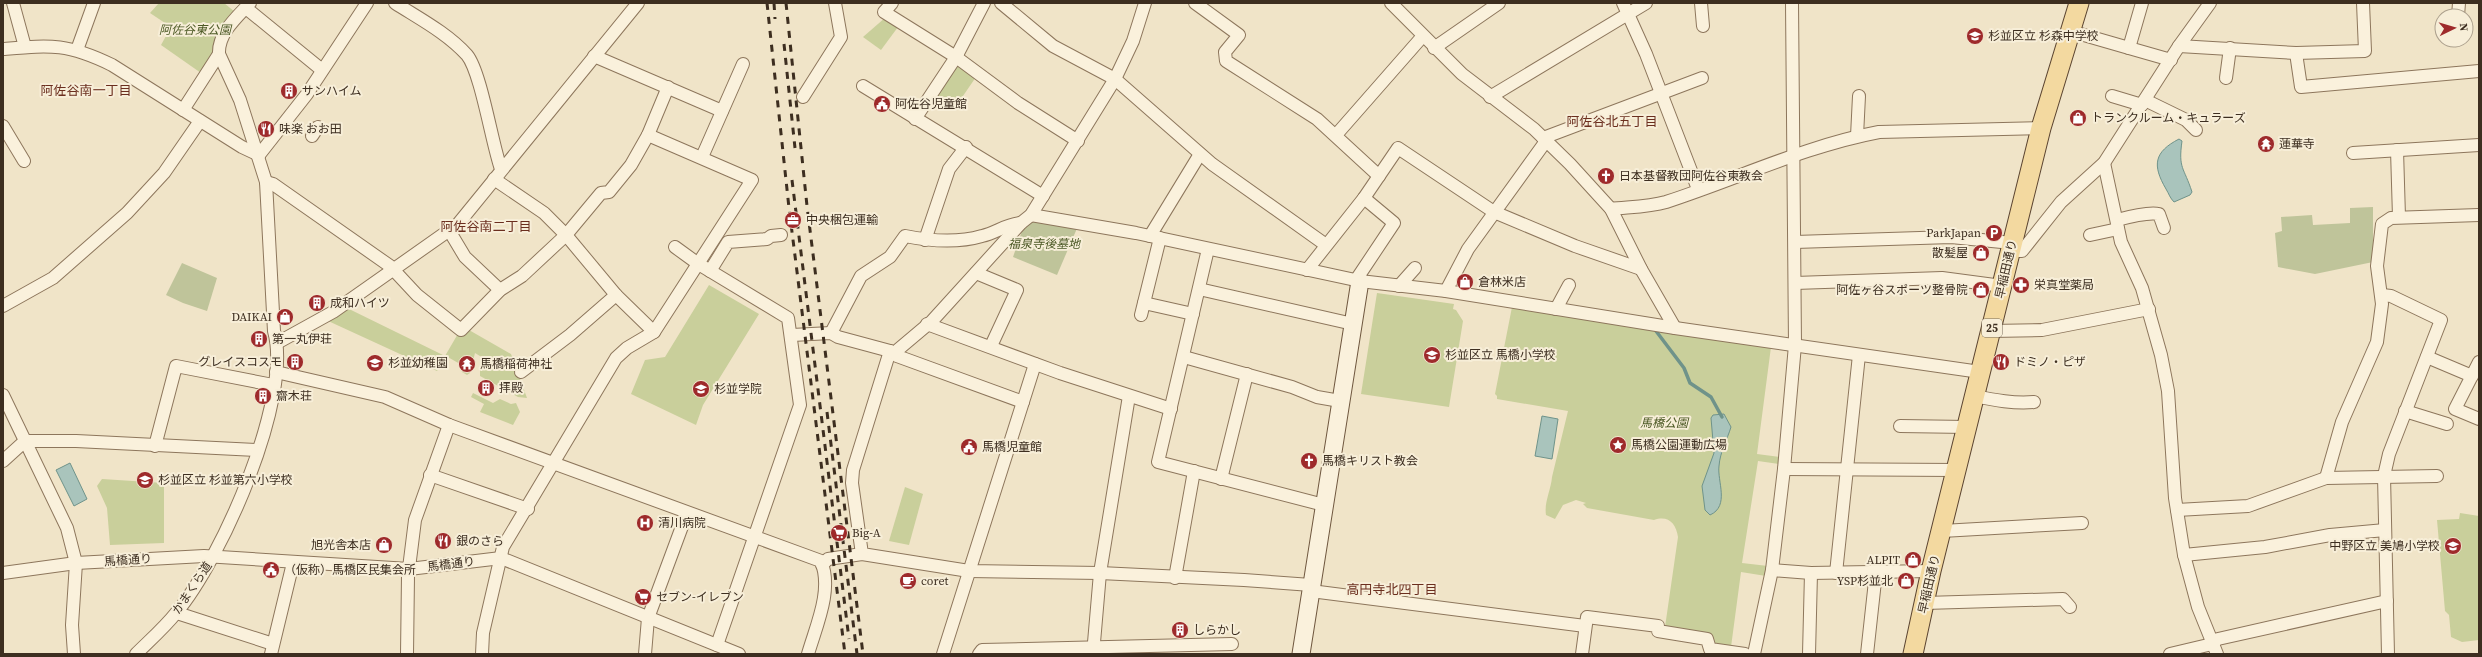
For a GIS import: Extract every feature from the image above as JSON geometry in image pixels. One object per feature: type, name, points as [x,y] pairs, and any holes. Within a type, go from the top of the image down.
[{"type":"main road","name":"早稲田通り","points":[[1913,654],[1931,571],[1957,470],[1966,427],[2041,128],[2079,3]]},
{"type":"street","points":[[13,3],[25,47]]},
{"type":"street","points":[[77,50],[94,3]]},
{"type":"street","points":[[3,49],[50,45],[77,50],[112,65],[200,121],[259,155],[307,94],[367,3]]},
{"type":"street","points":[[395,3],[444,35],[468,56],[478,82],[498,174],[566,235],[616,295],[654,332]]},
{"type":"street","points":[[277,343],[332,312],[450,232],[638,3]]},
{"type":"street","points":[[803,97],[841,37],[834,3]]},
{"type":"street","points":[[892,3],[884,12],[902,25],[956,57],[1018,104],[1078,141]]},
{"type":"street","points":[[915,119],[956,57],[984,3]]},
{"type":"street","points":[[1001,3],[1054,46],[1115,79],[1200,154],[1260,200],[1326,245]]},
{"type":"street","points":[[862,554],[852,483],[853,470],[892,352],[927,324],[1021,223],[1031,215],[1115,79],[1133,41],[1145,3]]},
{"type":"street","points":[[1196,3],[1239,35],[1225,52],[1226,60],[1300,107],[1336,135],[1379,176]]},
{"type":"street","points":[[1391,3],[1434,48],[1490,97],[1545,139],[1611,209],[1641,269],[1675,328]]},
{"type":"street","points":[[1434,48],[1499,3]]},
{"type":"street","points":[[1490,97],[1626,8],[1646,3]]},
{"type":"street","points":[[1701,3],[1703,26]]},
{"type":"street","points":[[1754,654],[1772,570],[1784,469],[1794,345],[1795,242],[1792,155],[1792,3]]},
{"type":"street","points":[[2129,48],[2142,3]]},
{"type":"street","points":[[1795,242],[1951,237],[2011,247],[2022,251],[2061,202],[2104,163],[2179,46],[2210,3]]},
{"type":"street","points":[[2179,46],[2296,53],[2365,51],[2363,3]]},
{"type":"street","points":[[183,110],[219,54],[219,46],[223,33],[248,5],[322,70]]},
{"type":"street","points":[[1626,8],[1698,189]]},
{"type":"street","points":[[2070,31],[2171,60]]},
{"type":"street","points":[[1336,135],[1422,37]]},
{"type":"street","points":[[2226,78],[2230,48]]},
{"type":"street","points":[[2296,53],[2301,87],[2479,71]]},
{"type":"street","name":"かまくら道","points":[[136,654],[177,613],[214,556],[237,507],[258,450],[269,416],[276,372],[278,352],[274,331],[266,182],[259,155],[240,100],[219,54]]},
{"type":"street","points":[[594,56],[722,111]]},
{"type":"street","points":[[702,157],[743,64]]},
{"type":"street","points":[[1446,291],[1468,249],[1545,139],[1702,78]]},
{"type":"street","points":[[863,86],[915,119],[966,147],[1043,196]]},
{"type":"street","points":[[266,182],[273,184],[315,212],[394,270],[417,295],[461,330],[500,290],[522,276],[566,235],[601,193],[609,192],[632,165],[648,135],[668,87]]},
{"type":"street","points":[[1856,136],[1859,96]]},
{"type":"street","points":[[2112,96],[2144,102],[2186,120],[2196,130]]},
{"type":"street","points":[[3,306],[53,278],[127,214],[164,173],[200,121]]},
{"type":"street","points":[[3,126],[24,161]]},
{"type":"street","points":[[1611,209],[1664,202],[1792,155],[1856,136],[1879,132],[2041,128]]},
{"type":"street","points":[[482,654],[483,633],[503,548],[528,509],[616,358],[627,348],[654,332],[697,263],[752,180],[702,157],[648,135]]},
{"type":"street","points":[[2353,153],[2479,145]]},
{"type":"street","points":[[925,240],[949,169],[966,147]]},
{"type":"street","points":[[1307,270],[1364,198],[1398,148],[1494,212],[1574,246],[1641,269]]},
{"type":"street","points":[[2397,150],[2399,217]]},
{"type":"street","points":[[1193,314],[1142,309],[1155,237],[1200,154]]},
{"type":"street","points":[[2104,163],[2117,224],[2149,309],[2168,391],[2177,510],[2184,555],[2198,607],[2217,654]]},
{"type":"street","points":[[1301,654],[1353,324],[1358,281],[1394,223],[1364,198]]},
{"type":"street","points":[[2090,235],[2138,214],[2145,216],[2155,213],[2159,214],[2164,228]]},
{"type":"street","points":[[1031,215],[1155,237],[1358,281],[1446,291],[1675,328],[1980,372]]},
{"type":"street","points":[[2326,478],[2342,422],[2377,342],[2382,295],[2377,266],[2382,224],[2391,218],[2399,217],[2479,215]]},
{"type":"street","points":[[831,333],[861,276],[890,257],[905,236],[925,240],[943,241],[983,236],[1002,227],[1021,223]]},
{"type":"street","points":[[450,232],[465,257],[500,290]]},
{"type":"street","points":[[710,271],[728,242],[767,239],[781,235]]},
{"type":"street","points":[[675,247],[697,263],[788,318],[792,335],[800,405],[716,645]]},
{"type":"street","points":[[1208,249],[1184,357],[1158,462],[1324,505]]},
{"type":"street","points":[[1399,286],[1414,268]]},
{"type":"street","points":[[976,273],[1017,290],[991,346]]},
{"type":"street","points":[[1795,283],[1942,278],[2002,286]]},
{"type":"street","points":[[1556,309],[1569,285]]},
{"type":"street","points":[[1199,289],[1353,324]]},
{"type":"street","points":[[521,372],[570,335],[616,295]]},
{"type":"street","points":[[2382,295],[2391,296],[2441,320],[2389,454],[2384,476],[2384,530],[2388,654]]},
{"type":"street","points":[[1991,331],[2042,330],[2149,309]]},
{"type":"street","points":[[927,324],[991,346],[1034,364],[1171,409]]},
{"type":"street","points":[[792,335],[831,333],[838,337],[892,352],[897,356],[1023,402]]},
{"type":"street","points":[[1836,573],[1859,355]]},
{"type":"street","points":[[1184,357],[1292,387],[1317,397],[1340,401]]},
{"type":"street","points":[[2427,357],[2472,376]]},
{"type":"street","points":[[2479,362],[2455,409],[2479,419]]},
{"type":"street","points":[[943,654],[1034,364]]},
{"type":"street","points":[[155,446],[176,366],[273,385]]},
{"type":"street","points":[[276,372],[385,397],[449,424],[687,513],[821,561],[825,587],[808,654]]},
{"type":"street","points":[[1221,479],[1247,374]]},
{"type":"street","points":[[3,395],[66,528],[76,563],[72,625],[74,654]]},
{"type":"street","points":[[1093,650],[1100,574],[1129,396]]},
{"type":"street","points":[[1974,396],[2010,400],[2017,404],[2034,402]]},
{"type":"street","points":[[2405,411],[2446,424]]},
{"type":"street","points":[[407,654],[409,569],[415,520],[449,424]]},
{"type":"street","points":[[1900,426],[1966,427]]},
{"type":"street","points":[[3,462],[25,441],[76,440],[155,446],[258,450]]},
{"type":"street","points":[[1784,469],[1847,471],[1957,470]]},
{"type":"street","points":[[1175,578],[1194,472]]},
{"type":"street","points":[[430,475],[528,509]]},
{"type":"street","points":[[2177,510],[2248,506],[2326,478],[2437,476]]},
{"type":"street","points":[[645,654],[648,618],[687,513]]},
{"type":"street","points":[[1942,531],[2082,523]]},
{"type":"street","points":[[2184,555],[2265,547],[2330,535],[2384,530]]},
{"type":"street","points":[[822,565],[828,559],[862,554],[969,571],[1100,574],[1244,580],[1585,626]]},
{"type":"street","name":"馬橋通り","points":[[3,573],[76,563],[214,556],[293,563],[409,569],[501,558],[739,654]]},
{"type":"street","points":[[177,613],[272,649],[293,563]]},
{"type":"street","points":[[1772,570],[1811,573],[1931,571]]},
{"type":"street","points":[[1867,654],[1876,572]]},
{"type":"street","points":[[1808,654],[1811,573]]},
{"type":"street","points":[[1925,603],[2063,599],[2070,607]]},
{"type":"street","points":[[2170,654],[2208,645],[2213,642],[2387,601]]},
{"type":"street","points":[[1582,654],[1587,617],[1658,626],[1658,632],[1707,639],[1710,650],[1745,654]]},
{"type":"street","points":[[979,654],[982,650],[1093,650],[1232,644]]},
{"type":"green space","name":"阿佐谷東公園","points":[[159,3],[224,3],[235,12],[215,53],[201,73],[161,45],[171,27],[150,13]]},
{"type":"green space","points":[[886,17],[898,27],[881,50],[863,37]]},
{"type":"green space","points":[[957,63],[976,77],[954,109],[935,95]]},
{"type":"green space","points":[[2373,207],[2373,262],[2315,274],[2278,267],[2275,233],[2282,231],[2281,217],[2312,215],[2313,225],[2350,223],[2350,208]]},
{"type":"green space","name":"福泉寺後墓地","points":[[1036,218],[1078,226],[1057,275],[1013,257],[1023,228]]},
{"type":"green space","points":[[182,263],[217,278],[207,311],[183,303],[166,295]]},
{"type":"green space","points":[[709,285],[759,314],[703,405],[696,425],[631,394],[645,360],[665,357]]},
{"type":"green space","points":[[1377,293],[1454,304],[1453,309],[1456,310],[1463,321],[1449,407],[1361,394]]},
{"type":"green space","name":"馬橋公園","points":[[1512,307],[1771,347],[1757,454],[1780,457],[1779,464],[1758,461],[1742,563],[1768,566],[1766,576],[1741,572],[1731,647],[1716,646],[1665,627],[1678,537],[1673,524],[1670,521],[1667,519],[1654,520],[1587,508],[1583,504],[1586,503],[1576,500],[1563,505],[1555,519],[1546,515],[1552,477],[1568,411],[1497,399],[1495,394]]},
{"type":"green space","points":[[347,308],[445,356],[459,332],[469,330],[511,354],[527,398],[518,397],[480,376],[480,368],[487,364],[488,361],[475,353],[470,373],[467,375],[462,372],[460,364],[446,356],[437,371],[326,320]]},
{"type":"green space","points":[[473,393],[493,403],[500,399],[511,404],[516,403],[520,412],[513,425],[480,412],[484,404],[471,397]]},
{"type":"green space","points":[[102,479],[164,483],[164,543],[110,545],[107,508],[97,486]]},
{"type":"green space","points":[[905,487],[923,494],[909,545],[889,541]]},
{"type":"green space","points":[[2460,513],[2479,516],[2479,640],[2462,642],[2451,637],[2449,615],[2445,611],[2437,520],[2459,519]]},
{"type":"water","points":[[2179,139],[2182,141],[2182,168],[2192,192],[2190,195],[2174,202],[2162,180],[2157,166],[2160,154],[2164,149]]},
{"type":"water","points":[[1724,414],[1731,427],[1720,461],[1720,506],[1710,515],[1705,510],[1702,486],[1714,453],[1711,418],[1713,415]]},
{"type":"water","points":[[1542,416],[1558,419],[1552,459],[1535,456]]},
{"type":"water","points":[[70,463],[87,499],[74,506],[56,470]]},
{"type":"waterway","points":[[1656,331],[1684,368],[1690,383],[1711,397],[1722,417]]},
{"type":"railway","points":[[767,3],[789,208],[845,654]]},
{"type":"railway","points":[[774,3],[775,19]]},
{"type":"railway","points":[[786,3],[807,206],[863,654]]},
{"type":"railway","points":[[784,44],[795,148]]},
{"type":"railway","points":[[792,180],[849,639]]},
{"type":"railway","points":[[827,412],[857,654]]},
{"type":"place","name":"杉並区立 杉森中学校","points":[[1975,36]]},
{"type":"place","name":"サンハイム","points":[[289,91]]},
{"type":"place","name":"阿佐谷児童館","points":[[882,104]]},
{"type":"place","name":"トランクルーム・キュラーズ","points":[[2078,118]]},
{"type":"place","name":"味楽 おお田","points":[[266,129]]},
{"type":"place","name":"蓮華寺","points":[[2266,144]]},
{"type":"place","name":"日本基督教団阿佐谷東教会","points":[[1606,176]]},
{"type":"place","name":"中央梱包運輸","points":[[793,220]]},
{"type":"place","name":"ParkJapan","points":[[1994,233]]},
{"type":"place","name":"散髪屋","points":[[1981,253]]},
{"type":"place","name":"倉林米店","points":[[1465,282]]},
{"type":"place","name":"栄真堂薬局","points":[[2021,285]]},
{"type":"place","name":"阿佐ヶ谷スポーツ整骨院","points":[[1981,290]]},
{"type":"place","name":"成和ハイツ","points":[[317,303]]},
{"type":"place","name":"DAIKAI","points":[[285,317]]},
{"type":"place","name":"第一丸伊荘","points":[[259,339]]},
{"type":"place","name":"杉並区立 馬橋小学校","points":[[1432,355]]},
{"type":"place","name":"グレイスコスモ","points":[[295,362]]},
{"type":"place","name":"ドミノ・ピザ","points":[[2001,362]]},
{"type":"place","name":"杉並幼稚園","points":[[375,363]]},
{"type":"place","name":"馬橋稲荷神社","points":[[467,364]]},
{"type":"place","name":"拝殿","points":[[486,388]]},
{"type":"place","name":"杉並学院","points":[[701,389]]},
{"type":"place","name":"齋木荘","points":[[263,396]]},
{"type":"place","name":"馬橋公園運動広場","points":[[1618,445]]},
{"type":"place","name":"馬橋児童館","points":[[969,447]]},
{"type":"place","name":"馬橋キリスト教会","points":[[1309,461]]},
{"type":"place","name":"杉並区立 杉並第六小学校","points":[[145,480]]},
{"type":"place","name":"清川病院","points":[[645,523]]},
{"type":"place","name":"Big-A","points":[[839,533]]},
{"type":"place","name":"銀のさら","points":[[443,541]]},
{"type":"place","name":"旭光舎本店","points":[[384,545]]},
{"type":"place","name":"中野区立 美鳩小学校","points":[[2453,546]]},
{"type":"place","name":"ALPIT","points":[[1913,560]]},
{"type":"place","name":"（仮称）馬橋区民集会所","points":[[271,570]]},
{"type":"place","name":"coret","points":[[908,581]]},
{"type":"place","name":"YSP杉並北","points":[[1906,581]]},
{"type":"place","name":"セブン-イレブン","points":[[643,597]]},
{"type":"place","name":"しらかし","points":[[1180,630]]},
{"type":"district","name":"阿佐谷南一丁目","points":[[86,90]]},
{"type":"district","name":"阿佐谷北五丁目","points":[[1612,121]]},
{"type":"district","name":"阿佐谷南二丁目","points":[[486,226]]},
{"type":"district","name":"高円寺北四丁目","points":[[1392,589]]}]
